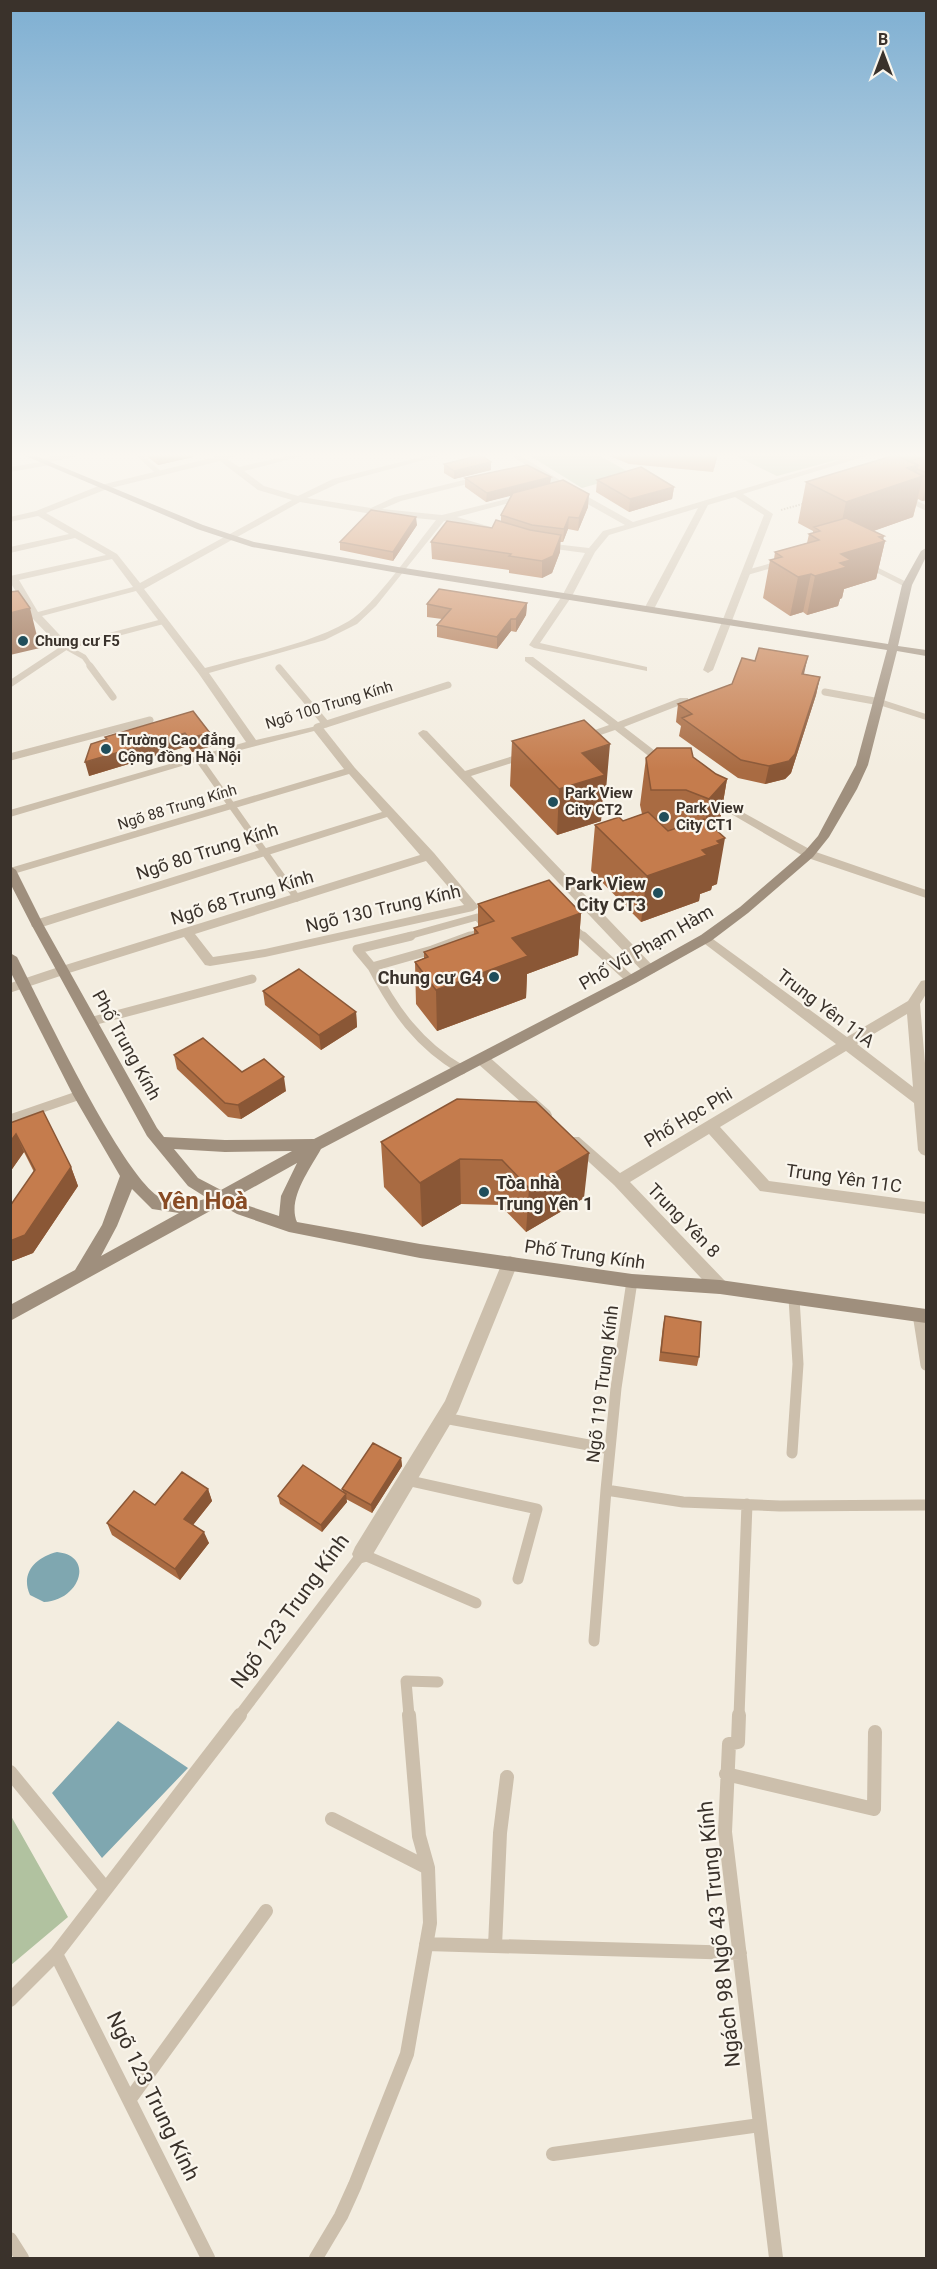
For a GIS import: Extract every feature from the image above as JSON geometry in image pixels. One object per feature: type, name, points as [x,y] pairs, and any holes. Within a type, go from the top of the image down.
[{"type":"street","points":[[10,685],[66,647],[36,616],[12,579],[97,560]]},
{"type":"street","points":[[117,560],[203,672],[253,744]]},
{"type":"street","points":[[10,622],[138,588],[187,560]]},
{"type":"street","points":[[341,560],[927,653]]},
{"type":"street","points":[[203,672],[321,638],[354,622],[373,604],[407,560]]},
{"type":"street","points":[[586,560],[567,596],[534,645],[643,669]]},
{"type":"street","points":[[649,609],[675,560]]},
{"type":"street","points":[[708,670],[750,560]]},
{"type":"street","name":"Phố Vũ Phạm Hàm","points":[[10,1314],[316,1145],[631,980],[706,938],[744,910],[809,854],[823,837],[851,789],[862,765],[880,702],[907,585],[921,560]]},
{"type":"street","points":[[528,659],[680,775]]},
{"type":"street","points":[[562,744],[617,728],[684,700]]},
{"type":"street","points":[[880,702],[927,717]]},
{"type":"street","name":"Ngõ 100 Trung Kính","points":[[10,814],[198,758],[321,725]]},
{"type":"street","name":"Ngõ 130 Trung Kính","points":[[188,933],[210,962],[475,912],[430,856],[388,813],[351,770],[321,725]]},
{"type":"street","points":[[423,734],[649,970]]},
{"type":"street","points":[[464,775],[541,751]]},
{"type":"street","name":"Ngõ 88 Trung Kính","points":[[11,871],[351,770]]},
{"type":"street","points":[[697,788],[809,854],[927,894]]},
{"type":"street","name":"Ngõ 80 Trung Kính","points":[[37,924],[388,813]]},
{"type":"street","name":"Ngõ 68 Trung Kính","points":[[64,970],[430,856]]},
{"type":"street","name":"Phố Trung Kính","points":[[11,871],[37,924],[93,1021],[152,1132],[193,1182],[243,1210],[290,1226],[420,1251],[632,1281],[720,1287],[922,1315]]},
{"type":"street","name":"Trung Yên 11A","points":[[706,938],[924,1102]]},
{"type":"street","name":"Phố Trung Kính","points":[[10,957],[17,986],[128,1176],[158,1206],[243,1210]]},
{"type":"street","name":"Phố Học Phi","points":[[619,1181],[913,1004],[927,984]]},
{"type":"street","points":[[913,1004],[927,1150]]},
{"type":"street","points":[[482,1059],[619,1181]]},
{"type":"street","name":"Trung Yên 11C","points":[[711,1127],[765,1187],[927,1208]]},
{"type":"street","points":[[160,1142],[225,1146],[316,1145]]},
{"type":"street","points":[[290,1226],[286,1216],[286,1207],[302,1167],[316,1145]]},
{"type":"street","points":[[81,1274],[112,1223],[128,1176]]},
{"type":"street","name":"Trung Yên 8","points":[[619,1181],[720,1287]]},
{"type":"street","name":"Ngõ 123 Trung Kính","points":[[362,1554],[452,1405],[510,1263]]},
{"type":"lane","points":[[745,573],[790,561]]},
{"type":"lane","points":[[861,562],[907,585]]},
{"type":"lane","points":[[66,647],[165,621]]},
{"type":"lane","points":[[66,647],[84,657],[113,697]]},
{"type":"lane","points":[[279,668],[321,725]]},
{"type":"lane","name":"Ngõ 100 Trung Kính","points":[[321,725],[448,685]]},
{"type":"lane","points":[[825,692],[880,702]]},
{"type":"lane","points":[[10,757],[150,720]]},
{"type":"lane","points":[[198,758],[297,898]]},
{"type":"lane","points":[[462,1070],[440,1059],[404,1022],[372,967],[357,949],[419,934],[475,912],[488,929]]},
{"type":"lane","points":[[566,921],[631,980]]},
{"type":"lane","points":[[372,967],[432,950],[498,927]]},
{"type":"lane","points":[[419,934],[432,950]]},
{"type":"lane","points":[[17,986],[64,970]]},
{"type":"lane","points":[[93,1021],[252,979]]},
{"type":"lane","points":[[10,1119],[80,1095]]},
{"type":"lane","name":"Ngõ 119 Trung Kính","points":[[594,1641],[616,1388],[632,1281]]},
{"type":"lane","points":[[792,1453],[798,1364],[794,1298]]},
{"type":"lane","points":[[922,1315],[927,1365]]},
{"type":"lane","points":[[444,1418],[610,1449]]},
{"type":"lane","points":[[406,1480],[537,1509],[518,1579]]},
{"type":"lane","points":[[606,1490],[683,1502],[927,1505]]},
{"type":"lane","name":"Ngách 98 Ngõ 43 Trung Kính","points":[[747,1504],[738,1742],[729,1744],[725,1832],[776,2259]]},
{"type":"lane","points":[[362,1554],[476,1603]]},
{"type":"lane","name":"Ngõ 123 Trung Kính","points":[[10,2000],[56,1954],[362,1554]]},
{"type":"lane","points":[[316,2259],[341,2216],[355,2185],[407,2054],[430,1923],[429,1868],[419,1836],[406,1681],[438,1682]]},
{"type":"lane","points":[[726,1773],[874,1809],[875,1732]]},
{"type":"lane","points":[[10,1772],[105,1888]]},
{"type":"lane","points":[[495,1946],[500,1833],[507,1777]]},
{"type":"lane","points":[[332,1819],[429,1868]]},
{"type":"lane","points":[[130,2099],[266,1911]]},
{"type":"lane","points":[[426,1944],[740,1953]]},
{"type":"lane","name":"Ngõ 123 Trung Kính","points":[[56,1954],[208,2259]]},
{"type":"lane","points":[[553,2154],[760,2125]]},
{"type":"lane","points":[[10,2239],[22,2259]]},
{"type":"green space","points":[[11,1816],[68,1917],[10,1965]]},
{"type":"water","points":[[57,1552],[69,1555],[76,1561],[79,1569],[78,1578],[74,1587],[66,1594],[56,1600],[44,1602],[30,1595],[27,1580],[32,1567],[37,1562]]},
{"type":"water","points":[[118,1721],[188,1768],[102,1858],[52,1793]]},
{"type":"building","points":[[770,560],[851,560],[840,563],[847,567],[815,576],[811,574],[798,577]]},
{"type":"building","points":[[439,589],[527,603],[516,619],[511,619],[497,637],[437,625],[451,609],[427,604]]},
{"type":"building","points":[[18,591],[30,608],[10,613],[10,592]]},
{"type":"building","points":[[759,648],[808,656],[802,674],[820,677],[795,754],[789,761],[769,766],[741,760],[682,718],[692,714],[678,704],[732,684],[742,658],[755,661]]},
{"type":"building","points":[[193,711],[210,733],[189,738],[185,733],[85,762],[91,744],[107,739],[105,737]]},
{"type":"building","points":[[584,720],[610,744],[582,753],[605,775],[559,789],[512,741]]},
{"type":"building","points":[[657,748],[691,748],[693,757],[727,779],[709,799],[686,790],[651,790],[646,758]]},
{"type":"building","points":[[648,812],[668,831],[704,819],[725,838],[717,841],[720,844],[702,850],[707,855],[647,876],[595,825],[619,817],[623,821]]},
{"type":"building","points":[[549,880],[581,913],[512,938],[528,956],[436,990],[415,962],[428,957],[424,952],[478,933],[474,928],[494,921],[478,904]]},
{"type":"building","points":[[299,969],[356,1012],[319,1035],[263,991]]},
{"type":"building","points":[[203,1038],[242,1072],[264,1059],[284,1077],[238,1105],[225,1103],[174,1055]]},
{"type":"building","points":[[457,1099],[536,1102],[589,1153],[529,1188],[502,1160],[460,1159],[420,1183],[381,1142]]},
{"type":"building","points":[[43,1111],[71,1167],[25,1235],[10,1241],[10,1206],[35,1170],[16,1134],[10,1142],[10,1123]]},
{"type":"building","points":[[665,1316],[701,1322],[699,1357],[661,1352]]},
{"type":"building","points":[[373,1443],[401,1458],[371,1505],[342,1489]]},
{"type":"building","points":[[303,1465],[346,1494],[321,1525],[278,1496]]},
{"type":"building","points":[[182,1472],[208,1489],[184,1519],[204,1532],[175,1569],[107,1523],[134,1491],[155,1505]]},
{"type":"place","name":"Chung cư F5","points":[[23,641]]},
{"type":"place","name":"Trường Cao đẳng Cộng đồng Hà Nội","points":[[106,749]]},
{"type":"place","name":"Park View City CT2","points":[[553,802]]},
{"type":"place","name":"Park View City CT1","points":[[664,817]]},
{"type":"place","name":"Park View City CT3","points":[[658,893]]},
{"type":"place","name":"Chung cư G4","points":[[494,977]]},
{"type":"place","name":"Tòa nhà Trung Yên 1","points":[[484,1192]]},
{"type":"district","name":"Yên Hoà","points":[[203,1201]]}]
